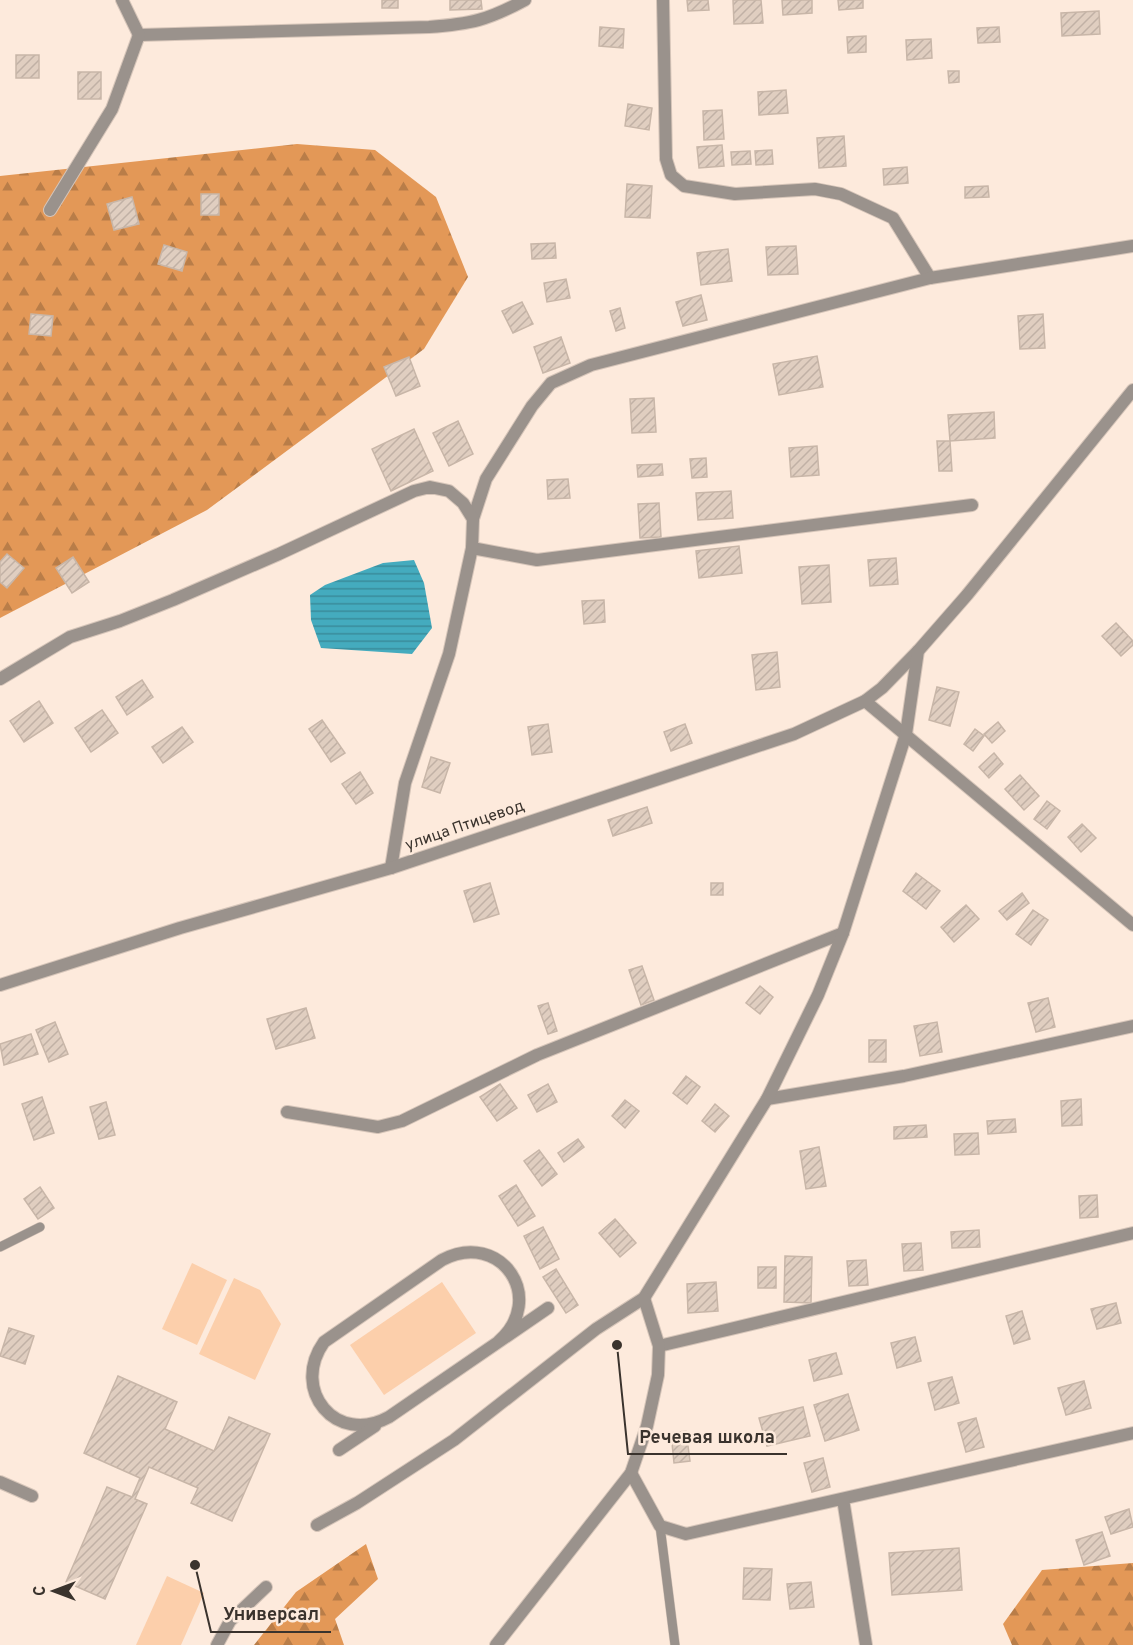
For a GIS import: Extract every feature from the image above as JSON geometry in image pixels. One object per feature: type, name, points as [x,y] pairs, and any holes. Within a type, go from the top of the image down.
[{"type":"street","points":[[50,210],[112,109],[140,35],[122,0]]},
{"type":"street","points":[[140,35],[458,25],[496,15],[525,0]]},
{"type":"street","points":[[663,0],[666,159],[670,176],[684,186],[735,194],[814,189],[841,194],[893,218],[930,278]]},
{"type":"street","points":[[391,868],[405,783],[449,654],[472,548],[474,519],[486,479],[532,406],[551,383],[591,365],[930,278],[1133,246]]},
{"type":"street","name":"улица Птицевод","points":[[0,985],[180,928],[391,868],[794,734],[865,701],[882,688],[918,651],[967,595],[1133,390]]},
{"type":"street","points":[[0,679],[70,637],[120,621],[173,600],[414,491],[430,487],[449,490],[463,503],[474,519]]},
{"type":"street","points":[[472,548],[537,560],[972,505]]},
{"type":"street","points":[[317,1525],[357,1503],[454,1440],[596,1329],[644,1298],[767,1099],[818,995],[843,933],[906,734],[918,651]]},
{"type":"street","points":[[865,701],[1133,925]]},
{"type":"street","points":[[287,1112],[378,1128],[402,1121],[537,1055],[843,933]]},
{"type":"street","points":[[767,1099],[904,1077],[1133,1026]]},
{"type":"street","points":[[659,1346],[1133,1233]]},
{"type":"street","points":[[388,1417],[368,1425],[357,1425],[346,1423],[327,1412],[314,1394],[311,1383],[313,1361],[324,1342],[442,1260],[463,1252],[474,1251],[495,1258],[511,1273],[519,1294],[517,1316],[513,1326],[498,1342]]},
{"type":"street","points":[[496,1645],[631,1473],[647,1426],[656,1385],[659,1346],[644,1298]]},
{"type":"street","points":[[339,1450],[548,1308]]},
{"type":"street","points":[[631,1473],[660,1526],[686,1534],[1133,1433]]},
{"type":"street","points":[[0,1482],[32,1496]]},
{"type":"street","points":[[843,1499],[866,1645]]},
{"type":"street","points":[[217,1645],[230,1621],[266,1587]]},
{"type":"lane","points":[[0,1247],[40,1227]]},
{"type":"lane","points":[[660,1526],[675,1645]]},
{"type":"shaded area","points":[[192,1263],[227,1280],[197,1345],[162,1329]]},
{"type":"shaded area","points":[[234,1278],[260,1290],[281,1324],[255,1380],[199,1354]]},
{"type":"shaded area","points":[[442,1282],[476,1333],[384,1395],[350,1345]]},
{"type":"shaded area","points":[[167,1576],[204,1593],[181,1645],[136,1645]]},
{"type":"green space","points":[[297,144],[375,150],[436,197],[468,277],[424,349],[207,510],[0,618],[0,176]]},
{"type":"green space","points":[[366,1544],[378,1579],[335,1619],[344,1645],[254,1645],[296,1592]]},
{"type":"green space","points":[[1133,1563],[1133,1645],[1012,1645],[1003,1624],[1042,1570]]},
{"type":"water","points":[[414,560],[424,583],[432,628],[412,654],[321,648],[311,620],[310,595],[325,585],[383,563]]},
{"type":"building","points":[[382,0],[398,0],[398,8],[382,8]]},
{"type":"building","points":[[450,0],[481,0],[482,9],[450,10]]},
{"type":"building","points":[[687,0],[708,0],[709,10],[688,11]]},
{"type":"building","points":[[733,0],[761,0],[763,23],[734,24]]},
{"type":"building","points":[[782,0],[812,0],[812,13],[783,15]]},
{"type":"building","points":[[838,0],[863,0],[863,8],[839,10]]},
{"type":"building","points":[[1099,11],[1100,34],[1062,36],[1061,13]]},
{"type":"building","points":[[600,27],[624,29],[623,48],[599,46]]},
{"type":"building","points":[[999,27],[1000,42],[978,43],[977,28]]},
{"type":"building","points":[[866,36],[866,52],[848,53],[847,37]]},
{"type":"building","points":[[931,39],[932,58],[907,60],[906,40]]},
{"type":"building","points":[[16,55],[39,55],[39,78],[16,78]]},
{"type":"building","points":[[948,71],[959,71],[959,82],[949,83]]},
{"type":"building","points":[[78,72],[101,72],[101,99],[78,99]]},
{"type":"building","points":[[786,90],[788,113],[759,115],[758,92]]},
{"type":"building","points":[[628,104],[652,108],[649,130],[625,126]]},
{"type":"building","points":[[722,110],[724,139],[704,140],[703,111]]},
{"type":"building","points":[[844,136],[846,166],[819,168],[817,138]]},
{"type":"building","points":[[722,145],[724,166],[699,168],[697,147]]},
{"type":"building","points":[[772,150],[773,164],[756,165],[755,151]]},
{"type":"building","points":[[750,151],[751,164],[732,165],[731,152]]},
{"type":"building","points":[[907,167],[908,183],[884,185],[883,169]]},
{"type":"building","points":[[627,184],[652,186],[650,218],[625,217]]},
{"type":"building","points":[[988,186],[989,197],[965,198],[965,187]]},
{"type":"building","points":[[201,194],[219,194],[219,215],[201,215]]},
{"type":"building","points":[[132,197],[139,224],[114,230],[107,204]]},
{"type":"building","points":[[555,243],[556,258],[532,259],[531,244]]},
{"type":"building","points":[[164,245],[187,252],[182,271],[158,264]]},
{"type":"building","points":[[796,246],[798,274],[768,275],[766,247]]},
{"type":"building","points":[[728,249],[732,281],[701,285],[697,253]]},
{"type":"building","points":[[566,279],[570,298],[547,302],[544,283]]},
{"type":"building","points":[[701,295],[707,320],[683,326],[676,302]]},
{"type":"building","points":[[522,302],[533,324],[513,333],[502,311]]},
{"type":"building","points":[[620,308],[625,328],[616,331],[610,311]]},
{"type":"building","points":[[31,314],[53,316],[51,336],[29,334]]},
{"type":"building","points":[[1043,314],[1045,348],[1020,349],[1018,316]]},
{"type":"building","points":[[561,337],[570,363],[543,373],[534,347]]},
{"type":"building","points":[[817,356],[823,387],[779,395],[773,364]]},
{"type":"building","points":[[409,357],[420,386],[396,396],[384,367]]},
{"type":"building","points":[[654,398],[656,432],[632,433],[630,399]]},
{"type":"building","points":[[994,412],[995,438],[950,441],[948,415]]},
{"type":"building","points":[[458,421],[473,454],[449,466],[433,433]]},
{"type":"building","points":[[414,429],[433,471],[391,491],[372,449]]},
{"type":"building","points":[[937,441],[950,441],[952,471],[939,471]]},
{"type":"building","points":[[817,446],[819,475],[791,477],[789,448]]},
{"type":"building","points":[[706,458],[707,477],[692,478],[690,459]]},
{"type":"building","points":[[662,464],[663,475],[638,477],[637,465]]},
{"type":"building","points":[[568,479],[570,498],[548,499],[547,480]]},
{"type":"building","points":[[731,491],[733,518],[698,520],[696,493]]},
{"type":"building","points":[[659,503],[661,537],[640,538],[638,504]]},
{"type":"building","points":[[739,546],[742,573],[699,578],[696,551]]},
{"type":"building","points":[[7,554],[24,568],[7,588],[0,582],[0,562]]},
{"type":"building","points":[[73,557],[89,582],[72,593],[56,568]]},
{"type":"building","points":[[896,558],[898,584],[870,586],[868,560]]},
{"type":"building","points":[[829,565],[831,602],[802,604],[799,567]]},
{"type":"building","points":[[604,600],[605,622],[584,624],[582,601]]},
{"type":"building","points":[[1116,623],[1133,641],[1133,645],[1121,656],[1102,636]]},
{"type":"building","points":[[777,652],[780,687],[756,690],[752,655]]},
{"type":"building","points":[[142,680],[153,697],[127,715],[116,697]]},
{"type":"building","points":[[937,687],[959,692],[950,726],[929,720]]},
{"type":"building","points":[[39,701],[53,723],[24,742],[10,721]]},
{"type":"building","points":[[102,710],[118,733],[91,752],[75,728]]},
{"type":"building","points":[[322,720],[345,753],[331,762],[309,729]]},
{"type":"building","points":[[998,722],[1005,731],[992,743],[984,734]]},
{"type":"building","points":[[548,724],[552,752],[532,755],[528,727]]},
{"type":"building","points":[[685,724],[692,743],[671,751],[664,732]]},
{"type":"building","points":[[182,727],[193,742],[163,763],[152,747]]},
{"type":"building","points":[[975,729],[984,736],[973,751],[964,744]]},
{"type":"building","points":[[994,753],[1003,764],[989,778],[979,767]]},
{"type":"building","points":[[431,757],[450,763],[440,793],[422,787]]},
{"type":"building","points":[[360,772],[373,793],[356,804],[342,784]]},
{"type":"building","points":[[1020,775],[1039,796],[1024,810],[1005,789]]},
{"type":"building","points":[[1047,801],[1060,811],[1047,829],[1034,819]]},
{"type":"building","points":[[647,807],[652,823],[613,836],[608,820]]},
{"type":"building","points":[[1082,824],[1096,838],[1081,852],[1068,837]]},
{"type":"building","points":[[916,873],[940,891],[926,909],[903,891]]},
{"type":"building","points":[[490,883],[499,914],[474,922],[464,891]]},
{"type":"building","points":[[711,883],[723,883],[723,895],[711,895]]},
{"type":"building","points":[[1022,893],[1029,903],[1007,920],[999,911]]},
{"type":"building","points":[[966,905],[979,919],[954,942],[941,927]]},
{"type":"building","points":[[1033,910],[1048,920],[1031,945],[1016,934]]},
{"type":"building","points":[[642,966],[654,1000],[641,1005],[629,970]]},
{"type":"building","points":[[760,986],[773,997],[760,1014],[746,1003]]},
{"type":"building","points":[[1048,998],[1055,1027],[1036,1032],[1028,1003]]},
{"type":"building","points":[[548,1003],[557,1031],[548,1034],[538,1006]]},
{"type":"building","points":[[306,1008],[315,1038],[276,1049],[267,1019]]},
{"type":"building","points":[[55,1022],[68,1054],[49,1062],[36,1030]]},
{"type":"building","points":[[937,1022],[942,1052],[920,1056],[914,1026]]},
{"type":"building","points":[[31,1034],[38,1054],[4,1065],[0,1044]]},
{"type":"building","points":[[869,1040],[886,1040],[886,1062],[869,1062]]},
{"type":"building","points":[[686,1076],[700,1087],[687,1104],[673,1093]]},
{"type":"building","points":[[500,1084],[517,1108],[497,1121],[480,1097]]},
{"type":"building","points":[[548,1084],[557,1102],[537,1112],[528,1095]]},
{"type":"building","points":[[42,1097],[54,1133],[34,1140],[22,1104]]},
{"type":"building","points":[[1081,1099],[1082,1125],[1062,1126],[1061,1101]]},
{"type":"building","points":[[625,1100],[639,1111],[625,1128],[612,1116]]},
{"type":"building","points":[[106,1102],[115,1135],[99,1139],[90,1107]]},
{"type":"building","points":[[715,1104],[729,1116],[715,1132],[702,1121]]},
{"type":"building","points":[[1015,1119],[1016,1132],[988,1134],[987,1121]]},
{"type":"building","points":[[926,1125],[927,1137],[894,1139],[894,1127]]},
{"type":"building","points":[[978,1133],[979,1154],[955,1155],[954,1134]]},
{"type":"building","points":[[578,1139],[584,1147],[564,1162],[558,1153]]},
{"type":"building","points":[[819,1147],[826,1186],[806,1189],[800,1151]]},
{"type":"building","points":[[539,1150],[557,1174],[542,1186],[524,1161]]},
{"type":"building","points":[[516,1185],[535,1216],[518,1226],[499,1196]]},
{"type":"building","points":[[40,1187],[54,1208],[38,1219],[24,1199]]},
{"type":"building","points":[[1097,1195],[1098,1217],[1080,1218],[1079,1196]]},
{"type":"building","points":[[615,1219],[636,1243],[620,1257],[599,1233]]},
{"type":"building","points":[[543,1227],[559,1259],[540,1269],[524,1236]]},
{"type":"building","points":[[979,1230],[980,1247],[952,1248],[951,1232]]},
{"type":"building","points":[[921,1243],[923,1270],[904,1271],[902,1244]]},
{"type":"building","points":[[785,1256],[812,1257],[811,1303],[784,1302]]},
{"type":"building","points":[[866,1260],[868,1285],[849,1286],[847,1261]]},
{"type":"building","points":[[758,1267],[776,1267],[776,1288],[758,1288]]},
{"type":"building","points":[[556,1269],[578,1305],[566,1313],[543,1277]]},
{"type":"building","points":[[716,1282],[718,1311],[688,1313],[687,1284]]},
{"type":"building","points":[[1116,1303],[1121,1323],[1097,1329],[1091,1309]]},
{"type":"building","points":[[1022,1311],[1030,1339],[1014,1344],[1006,1316]]},
{"type":"building","points":[[9,1328],[34,1336],[25,1364],[0,1356]]},
{"type":"building","points":[[915,1337],[921,1361],[897,1368],[891,1343]]},
{"type":"building","points":[[836,1353],[842,1374],[814,1381],[809,1360]]},
{"type":"building","points":[[118,1376],[177,1402],[165,1429],[214,1451],[229,1417],[270,1434],[232,1521],[191,1503],[198,1488],[149,1467],[135,1499],[147,1504],[105,1599],[66,1582],[107,1487],[132,1497],[140,1478],[84,1453]]},
{"type":"building","points":[[952,1377],[959,1403],[935,1410],[928,1383]]},
{"type":"building","points":[[1084,1381],[1091,1408],[1066,1415],[1058,1388]]},
{"type":"building","points":[[848,1394],[859,1430],[825,1441],[814,1405]]},
{"type":"building","points":[[803,1407],[810,1436],[767,1446],[759,1418]]},
{"type":"building","points":[[976,1418],[984,1447],[966,1452],[958,1423]]},
{"type":"building","points":[[686,1431],[690,1461],[674,1463],[671,1433]]},
{"type":"building","points":[[823,1458],[830,1487],[812,1492],[804,1463]]},
{"type":"building","points":[[1129,1509],[1133,1527],[1111,1534],[1105,1517]]},
{"type":"building","points":[[1102,1532],[1110,1556],[1084,1565],[1076,1540]]},
{"type":"building","points":[[959,1548],[962,1590],[892,1595],[889,1553]]},
{"type":"building","points":[[744,1568],[772,1569],[770,1600],[743,1599]]},
{"type":"building","points":[[811,1582],[814,1607],[790,1609],[787,1584]]},
{"type":"place","name":"Речевая школа","points":[[617,1345]]},
{"type":"place","name":"Универсал","points":[[195,1565]]}]
